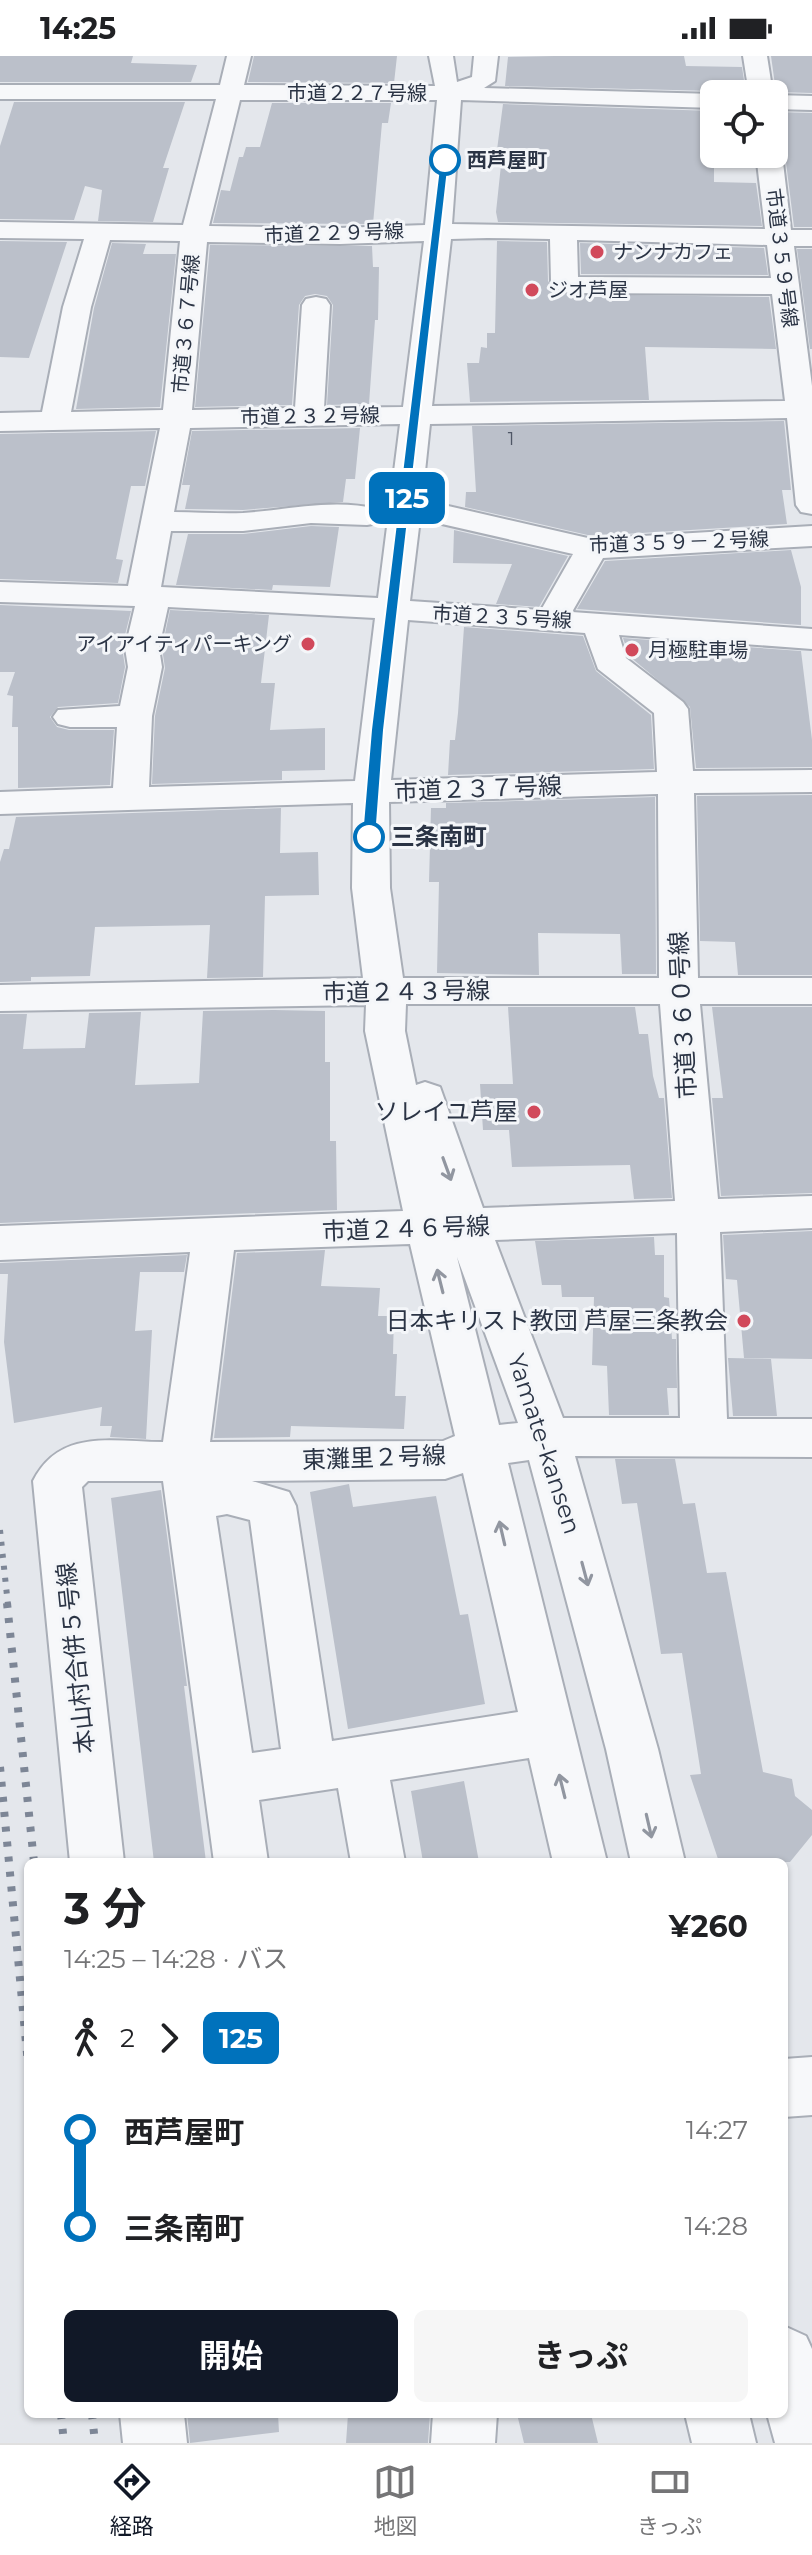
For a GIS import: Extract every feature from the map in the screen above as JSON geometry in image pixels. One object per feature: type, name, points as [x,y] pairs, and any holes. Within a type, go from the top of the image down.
[{"type":"street","name":"市道３６７号線","points":[[130,799],[135,716],[145,667],[142,648],[148,594],[157,521],[177,417],[194,235],[239,56]]},
{"type":"street","points":[[426,56],[427,68],[450,92],[483,81],[486,56]]},
{"type":"street","name":"Yamate-kansen","points":[[441,56],[440,63],[450,92],[438,230],[371,793],[371,888],[379,960],[386,991],[385,1031],[447,1226],[547,1439],[632,1749],[657,1858]]},
{"type":"street","name":"Yamate-kansen","points":[[450,92],[467,63],[467,56]]},
{"type":"street","points":[[755,56],[759,80]]},
{"type":"street","name":"市道２２７号線","points":[[0,92],[70,78],[229,91],[419,95],[450,92],[488,96],[700,101]]},
{"type":"street","points":[[788,102],[812,103]]},
{"type":"street","name":"市道３５９号線","points":[[771,168],[786,286],[807,410],[812,505]]},
{"type":"street","name":"市道２２９号線","points":[[0,230],[340,236],[438,230],[563,231],[812,238]]},
{"type":"street","points":[[563,231],[565,281],[570,285],[786,286]]},
{"type":"street","points":[[55,420],[77,307],[99,232]]},
{"type":"street","points":[[309,417],[316,305]]},
{"type":"street","name":"市道２３２号線","points":[[0,422],[807,410]]},
{"type":"street","name":"市道３５９－２号線","points":[[406,506],[592,549],[812,536]]},
{"type":"street","points":[[157,521],[243,522],[311,514],[367,516]]},
{"type":"street","points":[[552,619],[592,549]]},
{"type":"street","name":"市道２３５号線","points":[[0,592],[148,594],[391,608],[424,613],[552,619],[812,639]]},
{"type":"street","name":"市道３６０号線","points":[[599,623],[610,662],[671,709],[676,782],[679,989],[702,1274],[704,1437]]},
{"type":"street","points":[[70,717],[135,716]]},
{"type":"street","name":"市道２３７号線","points":[[0,803],[676,782],[812,781]]},
{"type":"street","name":"市道２４３号線","points":[[0,998],[386,991],[812,991]]},
{"type":"street","name":"市道２４６号線","points":[[0,1243],[812,1212]]},
{"type":"street","name":"Yamate-kansen","points":[[447,1226],[482,1446],[579,1858]]},
{"type":"street","points":[[214,1235],[186,1481],[240,1858]]},
{"type":"street","name":"東灘里２号線","points":[[77,1462],[186,1481],[445,1460],[482,1446],[547,1439],[812,1438]]},
{"type":"street","name":"本山村合併５号線","points":[[77,1462],[57,1481],[97,1858]]},
{"type":"street","points":[[186,1481],[272,1506],[335,1765],[376,1858]]},
{"type":"street","points":[[229,1781],[549,1731]]},
{"type":"street","points":[[788,2088],[812,2086]]},
{"type":"street","points":[[788,2373],[807,2443]]},
{"type":"street","points":[[152,2418],[155,2443]]},
{"type":"street","points":[[463,2443],[465,2418]]},
{"type":"street","points":[[718,2418],[724,2443]]},
{"type":"building","points":[[0,56],[133,56],[131,63],[197,65],[191,82],[0,82]]},
{"type":"building","points":[[254,56],[397,56],[394,83],[248,82]]},
{"type":"building","points":[[684,56],[686,66],[742,67],[744,80],[700,80],[700,91],[505,86],[508,57]]},
{"type":"building","points":[[771,56],[812,56],[812,93],[788,92],[788,80],[774,80]]},
{"type":"building","points":[[14,102],[185,102],[163,168],[169,168],[153,222],[98,221],[102,190],[85,186],[74,220],[0,219],[0,146]]},
{"type":"building","points":[[272,103],[391,103],[388,123],[382,123],[373,224],[213,223],[221,190],[230,191],[239,157],[243,157],[246,147],[260,147]]},
{"type":"building","points":[[503,104],[700,111],[700,168],[714,168],[714,182],[756,183],[762,226],[498,222],[496,212],[501,165],[495,165]]},
{"type":"building","points":[[788,112],[812,113],[812,227],[794,227],[787,168]]},
{"type":"building","points":[[0,241],[67,242],[29,358],[0,357]]},
{"type":"building","points":[[497,241],[547,242],[548,281],[559,294],[769,297],[776,349],[645,347],[649,400],[470,402],[467,363],[479,363],[481,347],[487,348],[487,333],[495,333]]},
{"type":"building","points":[[112,243],[146,244],[143,254],[176,254],[160,407],[76,409],[94,308]]},
{"type":"building","points":[[580,243],[764,248],[768,275],[581,274]]},
{"type":"building","points":[[210,245],[372,246],[373,267],[379,267],[378,320],[375,320],[369,404],[327,405],[333,305],[327,296],[315,294],[305,296],[299,305],[292,405],[195,407]]},
{"type":"building","points":[[797,249],[812,249],[812,349],[810,349]]},
{"type":"building","points":[[784,421],[791,490],[782,490],[787,524],[592,536],[465,507],[466,492],[476,492],[472,426]]},
{"type":"building","points":[[360,428],[355,479],[346,479],[343,502],[243,510],[185,509],[190,485],[182,485],[192,431]]},
{"type":"building","points":[[156,431],[145,486],[131,486],[116,559],[123,560],[118,583],[0,579],[0,434]]},
{"type":"building","points":[[311,526],[339,527],[330,587],[273,585],[272,590],[176,585],[188,534],[243,534]]},
{"type":"building","points":[[454,530],[568,556],[539,607],[496,604],[512,564],[453,563]]},
{"type":"building","points":[[791,550],[801,587],[801,625],[577,609],[605,561]]},
{"type":"building","points":[[0,605],[131,611],[122,647],[125,667],[118,703],[58,707],[50,717],[57,727],[69,730],[114,730],[110,785],[18,788],[18,727],[12,727],[13,696],[7,695],[15,672],[0,672]]},
{"type":"building","points":[[170,610],[269,615],[261,683],[275,683],[270,730],[325,728],[325,770],[282,771],[282,780],[152,784],[155,716],[165,668],[162,648]]},
{"type":"building","points":[[464,627],[583,636],[596,671],[651,715],[654,769],[448,775],[450,740],[455,740],[458,713]]},
{"type":"building","points":[[623,638],[801,651],[812,740],[812,767],[696,768],[690,707],[629,656]]},
{"type":"building","points":[[812,795],[812,975],[738,975],[735,942],[700,941],[697,796]]},
{"type":"building","points":[[655,797],[656,974],[622,974],[620,934],[538,933],[539,975],[437,973],[439,882],[429,882],[431,808],[446,808],[446,803]]},
{"type":"building","points":[[281,808],[280,853],[318,852],[319,895],[265,896],[263,977],[207,978],[210,925],[95,927],[90,976],[31,977],[31,981],[0,982],[0,862],[4,849],[9,849],[16,817]]},
{"type":"building","points":[[508,1007],[635,1007],[639,1034],[648,1034],[659,1098],[664,1098],[672,1198],[634,1199],[630,1165],[512,1167],[509,1130],[483,1130],[480,1084],[513,1084]]},
{"type":"building","points":[[712,1007],[812,1007],[812,1193],[721,1196],[712,1098],[723,1098]]},
{"type":"building","points":[[203,1011],[325,1011],[325,1062],[330,1062],[330,1141],[336,1141],[337,1210],[0,1223],[0,1014],[27,1014],[23,1049],[85,1048],[89,1013],[141,1012],[135,1085],[199,1083]]},
{"type":"building","points":[[812,1231],[812,1359],[744,1358],[737,1280],[726,1279],[723,1235]]},
{"type":"building","points":[[654,1237],[655,1255],[664,1255],[664,1297],[669,1298],[672,1339],[676,1339],[677,1388],[667,1388],[669,1415],[609,1415],[607,1366],[592,1365],[594,1297],[562,1297],[561,1285],[542,1285],[535,1241]]},
{"type":"building","points":[[325,1250],[321,1286],[380,1288],[378,1316],[394,1316],[393,1354],[397,1354],[395,1396],[406,1396],[404,1429],[291,1426],[290,1437],[214,1438],[237,1253]]},
{"type":"building","points":[[187,1255],[184,1272],[140,1272],[135,1331],[152,1330],[146,1439],[110,1437],[112,1426],[100,1426],[102,1407],[14,1423],[4,1342],[8,1274],[0,1274],[0,1263]]},
{"type":"building","points":[[728,1358],[771,1359],[777,1416],[733,1416]]},
{"type":"building","points":[[615,1459],[675,1459],[683,1504],[695,1503],[707,1573],[726,1572],[763,1772],[792,1779],[795,1796],[812,1810],[812,1835],[790,1862],[788,1858],[718,1858],[690,1775],[701,1774],[682,1653],[661,1654],[637,1503],[622,1504]]},
{"type":"building","points":[[349,1484],[353,1507],[436,1496],[460,1615],[468,1614],[485,1704],[348,1729],[310,1492]]},
{"type":"building","points":[[161,1490],[206,1858],[154,1858],[111,1498]]},
{"type":"building","points":[[464,1781],[478,1858],[422,1858],[411,1791]]},
{"type":"building","points":[[187,2418],[278,2418],[279,2432],[190,2443]]},
{"type":"building","points":[[348,2418],[430,2418],[428,2443],[346,2443]]},
{"type":"building","points":[[518,2418],[592,2418],[598,2443],[524,2443]]},
{"type":"railway","points":[[0,1530],[8,1605]]},
{"type":"railway","points":[[7,1603],[34,1858]]},
{"type":"railway","points":[[0,1767],[24,2022]]},
{"type":"railway","points":[[61,2418],[64,2443]]},
{"type":"railway","points":[[92,2418],[95,2443]]},
{"type":"bus line","name":"125","points":[[369,837],[377,730],[445,160]]},
{"type":"place","name":"西芦屋町","points":[[445,160]]},
{"type":"place","name":"ナンナカフェ","points":[[597,252]]},
{"type":"place","name":"ジオ芦屋","points":[[532,290]]},
{"type":"place","name":"アイアイティパーキング","points":[[308,644]]},
{"type":"place","name":"月極駐車場","points":[[632,650]]},
{"type":"place","name":"三条南町","points":[[369,837]]},
{"type":"place","name":"ソレイユ芦屋","points":[[534,1112]]},
{"type":"place","name":"日本キリスト教団 芦屋三条教会","points":[[744,1321]]}]
